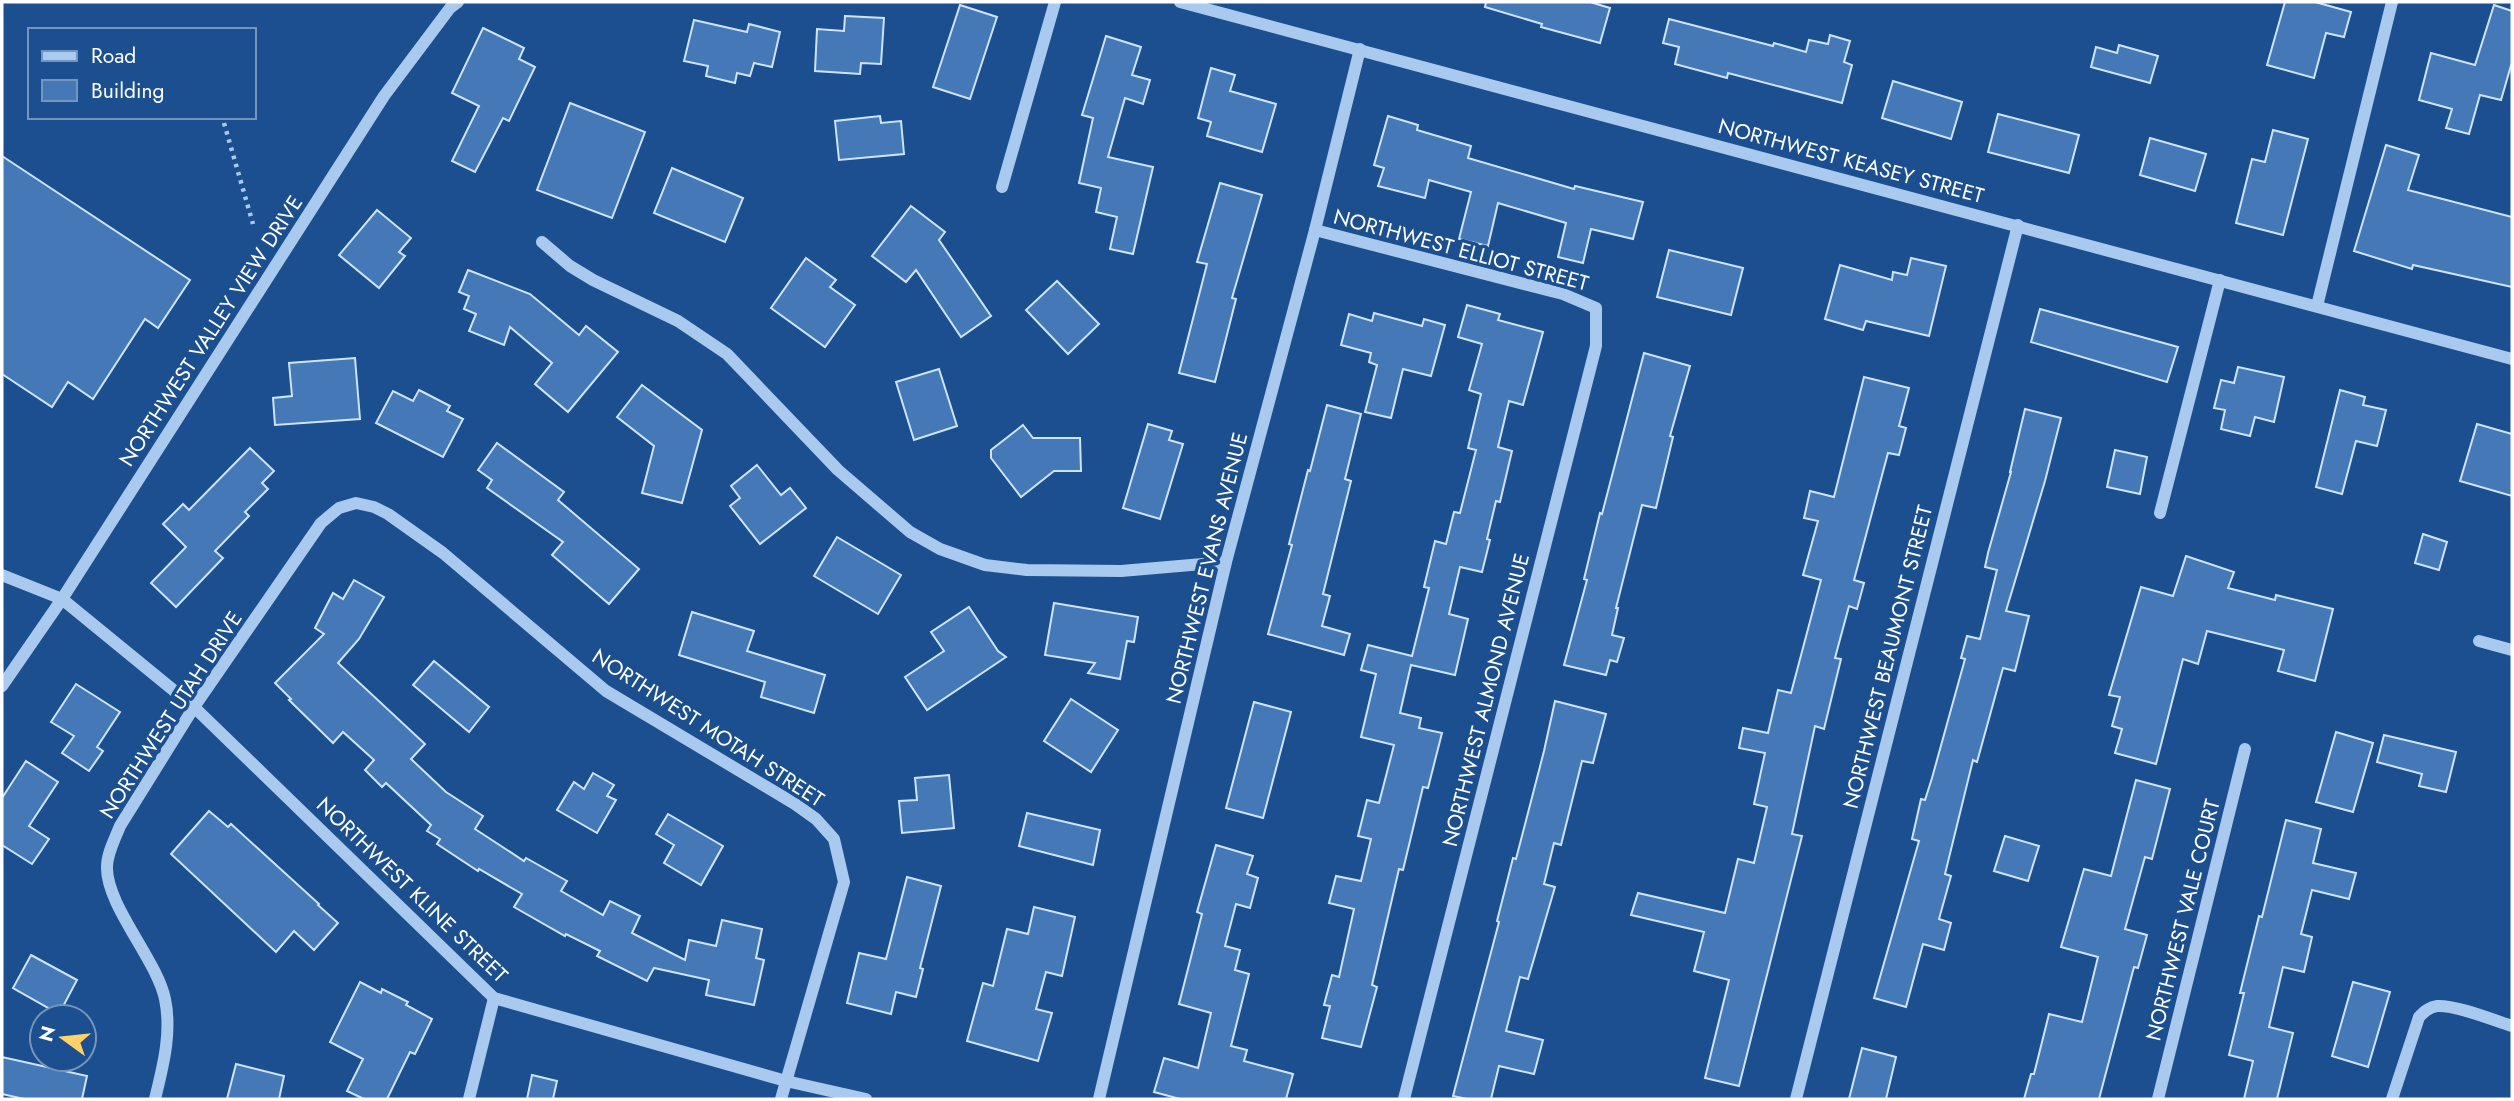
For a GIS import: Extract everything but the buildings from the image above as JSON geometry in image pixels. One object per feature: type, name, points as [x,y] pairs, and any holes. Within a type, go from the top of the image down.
[{"type":"street","name":"NORTHWEST VALLEY VIEW DRIVE","points":[[2,686],[62,600],[384,96],[450,8],[458,2]]},
{"type":"street","points":[[1002,187],[1055,2]]},
{"type":"street","name":"NORTHWEST KEASEY STREET","points":[[1180,2],[2512,359]]},
{"type":"street","points":[[2317,306],[2392,2]]},
{"type":"street","name":"NORTHWEST EVANS AVENUE","points":[[1099,1099],[1226,562],[1315,230],[1360,49]]},
{"type":"street","name":"NORTHWEST BEAUMONT STREET","points":[[1796,1099],[2018,225]]},
{"type":"street","name":"NORTHWEST ELLIOT STREET","points":[[1315,230],[1563,294],[1596,309]]},
{"type":"street","points":[[541,243],[593,280],[678,321],[727,354],[838,470],[910,531],[940,549],[985,565],[1027,570],[1121,571],[1226,562]]},
{"type":"street","points":[[2160,513],[2220,280]]},
{"type":"street","name":"NORTHWEST ALMOND AVENUE","points":[[1404,1099],[1596,346],[1596,309]]},
{"type":"street","name":"NORTHWEST UTAH DRIVE","points":[[155,1099],[168,1041],[165,998],[111,888],[107,867],[112,846],[120,826],[194,707],[321,523],[340,508],[356,503]]},
{"type":"street","name":"NORTHWEST MOTAH STREET","points":[[356,503],[388,514],[443,553],[606,691],[817,819],[834,839],[844,882],[786,1081]]},
{"type":"street","name":"NORTHWEST KLINE STREET","points":[[2,575],[62,600],[194,707],[494,998],[786,1081],[866,1099]]},
{"type":"street","points":[[2479,641],[2512,650]]},
{"type":"street","name":"NORTHWEST VALE COURT","points":[[2158,1099],[2245,749]]},
{"type":"street","points":[[469,1099],[494,998]]},
{"type":"street","points":[[2392,1099],[2419,1017],[2426,1010],[2436,1006],[2449,1008],[2512,1026]]},
{"type":"street","points":[[781,1099],[786,1081]]},
{"type":"path","points":[[224,123],[253,224]]}]
